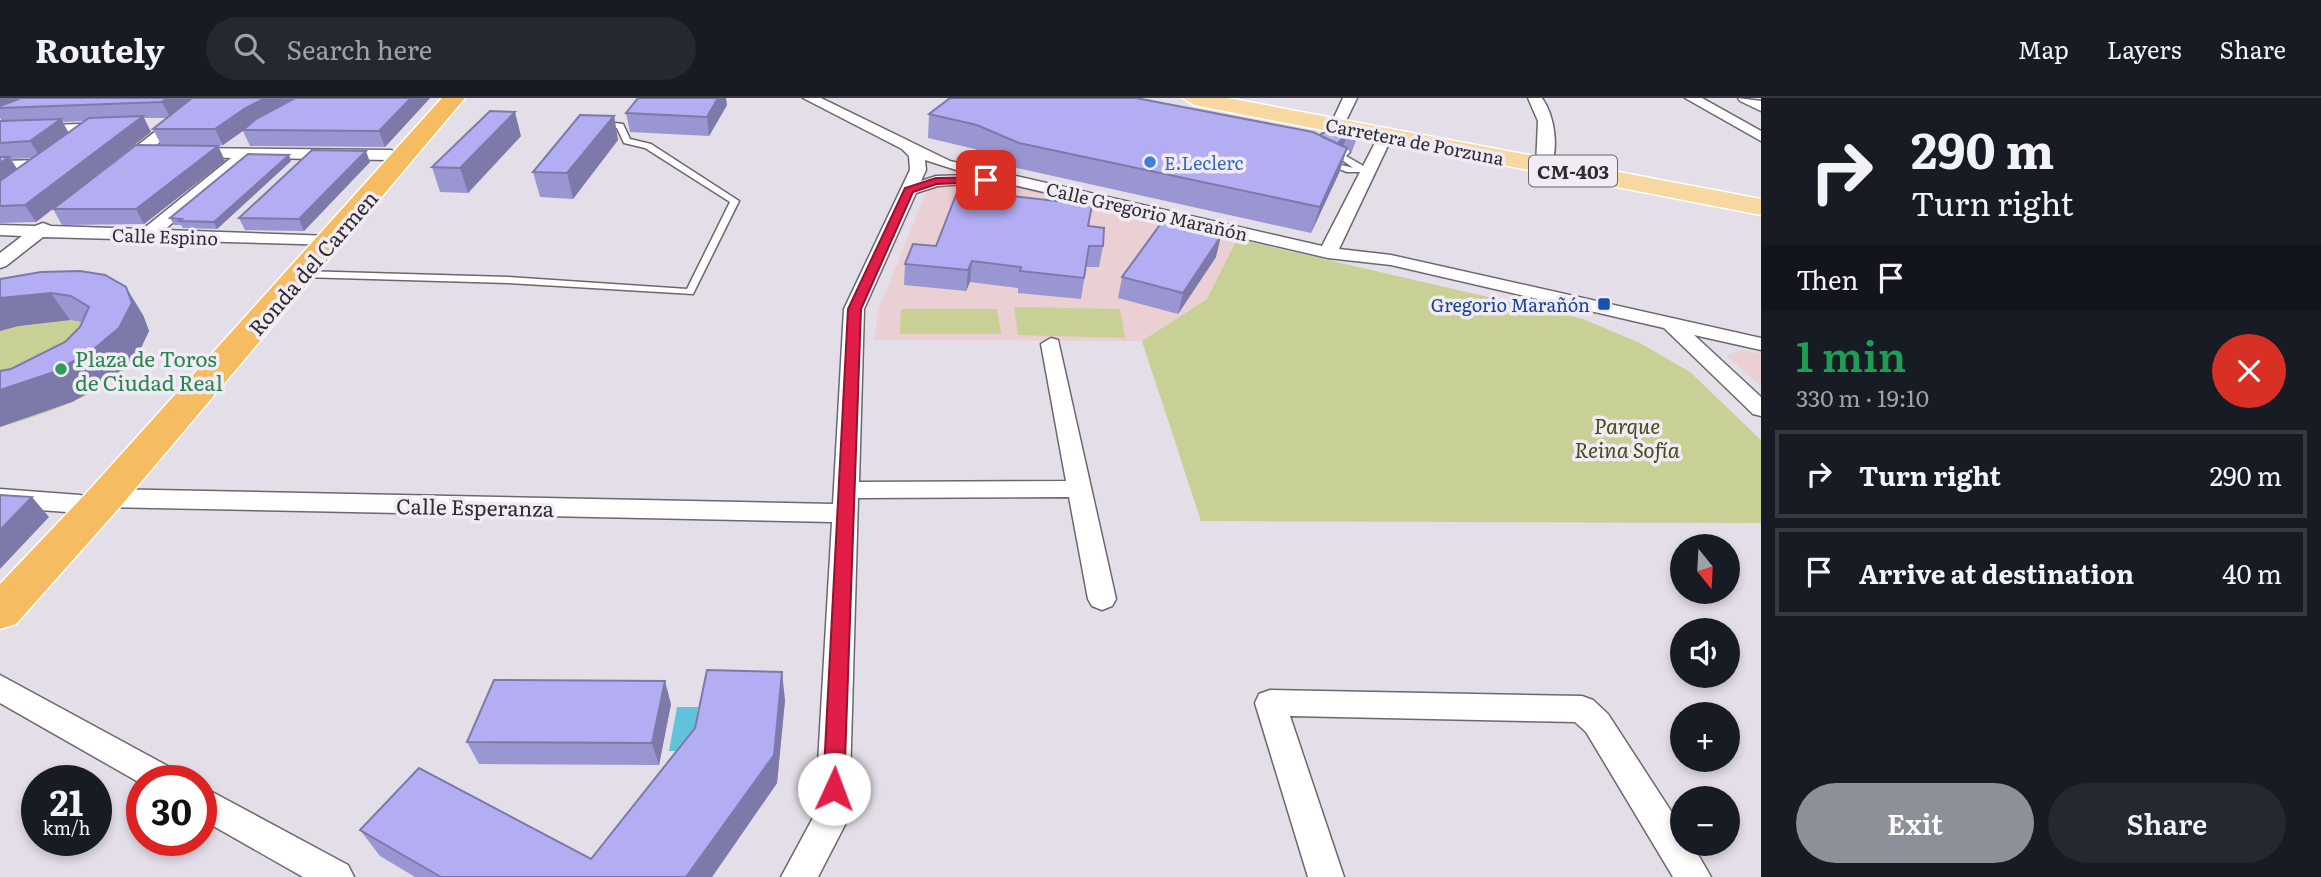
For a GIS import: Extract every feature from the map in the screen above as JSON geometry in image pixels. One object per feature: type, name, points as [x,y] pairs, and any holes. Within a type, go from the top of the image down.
[{"type":"highway","name":"Ronda del Carmen","points":[[0,589],[93,501],[302,274],[322,241],[442,98]]},
{"type":"highway","name":"Ronda del Carmen","points":[[0,612],[93,501],[322,241],[454,98]]},
{"type":"main road","name":"Carretera de Porzuna","points":[[1194,98],[1347,131],[1386,135],[1761,207]]},
{"type":"street","points":[[109,176],[207,98]]},
{"type":"street","name":"Calle Gregorio Marañón","points":[[810,98],[945,164],[1011,180],[1332,245],[1761,344]]},
{"type":"street","points":[[1347,131],[1350,98]]},
{"type":"street","points":[[1535,98],[1544,108],[1546,116],[1544,166]]},
{"type":"street","points":[[1692,98],[1761,136]]},
{"type":"street","points":[[1745,98],[1761,107]]},
{"type":"street","points":[[147,125],[173,124]]},
{"type":"street","points":[[0,131],[121,126]]},
{"type":"street","points":[[74,142],[94,127]]},
{"type":"street","points":[[1332,245],[1386,135]]},
{"type":"street","points":[[212,140],[312,154],[391,156]]},
{"type":"street","points":[[138,152],[228,153],[247,143]]},
{"type":"street","points":[[147,235],[247,143]]},
{"type":"street","points":[[799,877],[832,817],[854,309],[918,170],[917,155],[907,146]]},
{"type":"street","points":[[292,173],[312,154]]},
{"type":"street","points":[[0,166],[49,161],[26,179]]},
{"type":"street","points":[[909,190],[936,181],[1011,180]]},
{"type":"street","points":[[0,262],[59,215]]},
{"type":"street","points":[[222,238],[242,220]]},
{"type":"street","name":"Calle Espino","points":[[0,230],[322,241]]},
{"type":"street","points":[[1670,324],[1761,409]]},
{"type":"street","points":[[1051,344],[1102,599]]},
{"type":"street","name":"Calle Esperanza","points":[[0,498],[93,501],[846,501],[1080,489]]},
{"type":"street","points":[[0,688],[137,765]]},
{"type":"street","points":[[1326,877],[1270,703],[1582,709],[1597,723],[1693,877]]},
{"type":"street","points":[[217,810],[336,877]]},
{"type":"lane","points":[[620,127],[629,117]]},
{"type":"lane","points":[[595,123],[620,127]]},
{"type":"lane","points":[[302,274],[508,280],[690,292],[735,201],[648,146],[627,141],[620,127]]},
{"type":"lane","points":[[1333,151],[1344,155],[1354,168],[1367,170]]},
{"type":"lane","points":[[1321,158],[1347,170],[1367,170]]},
{"type":"shaded area","points":[[940,185],[1011,185],[1237,239],[1207,299],[1142,341],[874,340],[879,309],[927,190]]},
{"type":"shaded area","points":[[1742,350],[1761,354],[1761,386],[1727,356]]},
{"type":"green space","name":"Parque Reina Sofía","points":[[1237,239],[1583,319],[1640,343],[1690,372],[1761,440],[1761,523],[1201,521],[1142,341],[1207,299]]},
{"type":"green space","name":"Plaza de Toros de Ciudad Real","points":[[122,303],[143,315],[149,331],[139,352],[125,369],[111,381],[75,401],[0,427],[0,312]]},
{"type":"green space","points":[[1014,307],[1120,309],[1125,338],[1018,335]]},
{"type":"green space","points":[[901,309],[997,309],[1001,334],[900,334]]},
{"type":"water","points":[[677,707],[698,707],[691,751],[669,751]]},
{"type":"building","points":[[21,98],[167,98],[162,102],[0,108]]},
{"type":"building","points":[[192,98],[265,98],[215,129],[153,129]]},
{"type":"building","points":[[295,98],[411,98],[379,131],[243,130],[256,119]]},
{"type":"building","points":[[638,98],[718,98],[707,117],[626,113]]},
{"type":"building","name":"E.Leclerc","points":[[950,98],[1136,98],[1313,132],[1347,148],[1320,207],[1019,143],[977,125],[929,114]]},
{"type":"building","points":[[490,111],[515,112],[460,168],[432,167]]},
{"type":"building","points":[[580,115],[614,116],[567,173],[533,172]]},
{"type":"building","points":[[143,116],[25,205],[0,206],[0,181],[89,118]]},
{"type":"building","points":[[61,119],[30,141],[0,143],[0,121]]},
{"type":"building","points":[[1331,130],[1359,133],[1356,139],[1347,135],[1339,142],[1342,146],[1321,136]]},
{"type":"building","points":[[136,145],[218,146],[136,209],[53,209]]},
{"type":"building","points":[[312,150],[366,151],[299,219],[239,218]]},
{"type":"building","points":[[248,154],[289,155],[214,222],[179,221],[182,219],[170,218]]},
{"type":"building","points":[[965,172],[999,176],[995,194],[1092,205],[1088,226],[1104,228],[1103,246],[1089,246],[1084,278],[1020,271],[1021,267],[972,261],[968,270],[905,264],[913,244],[936,246]]},
{"type":"building","points":[[1162,222],[1221,236],[1183,293],[1122,277]]},
{"type":"building","points":[[80,271],[105,275],[126,287],[132,303],[119,328],[89,353],[51,373],[0,390],[0,371],[11,369],[65,342],[80,327],[89,307],[71,296],[51,293],[0,298],[0,279],[41,272]]},
{"type":"building","points":[[0,495],[32,497],[0,530]]},
{"type":"building","points":[[707,670],[782,672],[774,755],[686,877],[441,877],[360,830],[419,768],[591,859],[695,728]]},
{"type":"building","points":[[494,680],[665,681],[652,743],[467,742]]},
{"type":"place","name":"E.Leclerc","points":[[1150,162]]},
{"type":"place","name":"Gregorio Marañón","points":[[1604,304]]},
{"type":"place","name":"Plaza de Toros de Ciudad Real","points":[[61,369]]},
{"type":"route","points":[[834,789],[854,309],[909,190],[936,181],[986,180]]}]
